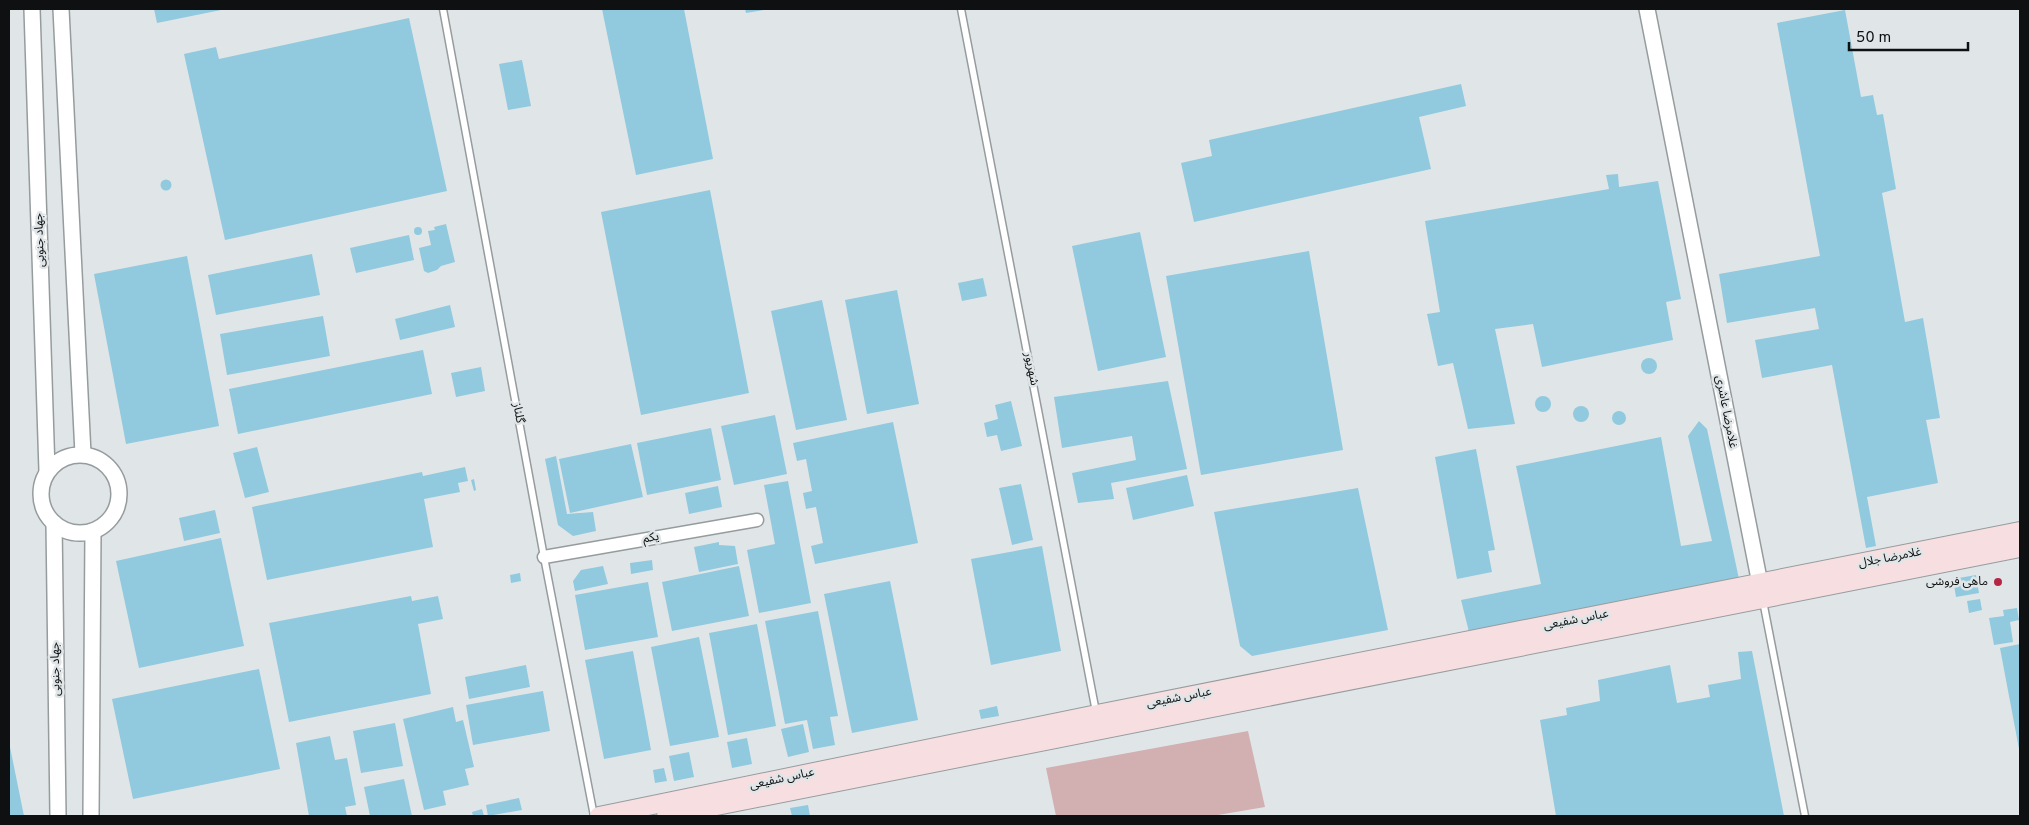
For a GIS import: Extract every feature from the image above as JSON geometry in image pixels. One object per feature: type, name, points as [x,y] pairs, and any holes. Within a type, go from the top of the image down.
[{"type":"main road","name":"غلامرضا جلال","points":[[1761,592],[2020,531]]},
{"type":"main road","name":"غلامرضا جلال","points":[[1761,592],[2020,548]]},
{"type":"main road","name":"عباس شفیعی","points":[[599,816],[1098,722],[1761,592]]},
{"type":"main road","name":"عباس شفیعی","points":[[666,816],[1098,722]]},
{"type":"street","name":"جهاد جنوبی","points":[[32,9],[47,472]]},
{"type":"street","points":[[61,9],[83,454]]},
{"type":"street","name":"غلامرضا عاشری","points":[[1647,9],[1761,592]]},
{"type":"street","points":[[83,454],[93,456],[111,468],[119,488],[119,498],[111,518],[104,526],[93,531],[78,533],[62,529],[49,519],[42,505],[40,488],[47,472],[57,461],[72,455],[83,454]]},
{"type":"street","name":"یکم","points":[[544,557],[757,520]]},
{"type":"street","name":"جهاد جنوبی","points":[[54,523],[58,816]]},
{"type":"street","points":[[91,816],[93,531]]},
{"type":"lane","name":"گلناز","points":[[443,9],[544,557],[594,816]]},
{"type":"lane","name":"شهریور","points":[[962,9],[1098,722]]},
{"type":"lane","name":"غلامرضا عاشری","points":[[1761,592],[1805,816]]},
{"type":"shaded area","points":[[1248,731],[1265,807],[1212,816],[1056,816],[1046,768]]},
{"type":"building","points":[[154,9],[221,9],[221,10],[157,23]]},
{"type":"building","points":[[602,9],[684,9],[713,159],[636,175]]},
{"type":"building","points":[[745,9],[764,9],[764,10],[746,13]]},
{"type":"building","points":[[1845,10],[1861,97],[1873,95],[1877,115],[1883,114],[1896,189],[1882,193],[1905,322],[1923,318],[1940,418],[1926,420],[1938,483],[1867,497],[1876,546],[1866,548],[1832,365],[1762,378],[1755,340],[1819,329],[1815,308],[1727,323],[1719,274],[1820,256],[1777,23]]},
{"type":"building","points":[[409,18],[447,191],[225,240],[184,54],[216,47],[219,59]]},
{"type":"building","points":[[522,60],[531,106],[508,110],[499,64]]},
{"type":"building","points":[[1461,84],[1466,106],[1419,117],[1431,169],[1194,222],[1181,163],[1212,156],[1209,140]]},
{"type":"building","points":[[1618,174],[1619,187],[1658,181],[1681,299],[1666,302],[1673,340],[1542,367],[1533,324],[1495,329],[1515,424],[1468,429],[1453,363],[1438,366],[1427,314],[1440,312],[1425,221],[1609,189],[1606,175]]},
{"type":"building","points":[[164,180],[168,180],[171,185],[170,189],[164,190],[161,187],[161,183]]},
{"type":"building","points":[[710,190],[749,393],[641,415],[601,212]]},
{"type":"building","points":[[446,224],[455,262],[441,266],[437,270],[428,273],[424,271],[419,248],[431,245],[428,231],[435,230],[434,227]]},
{"type":"building","points":[[418,227],[422,231],[418,235],[414,231]]},
{"type":"building","points":[[1140,232],[1166,357],[1098,371],[1072,246]]},
{"type":"building","points":[[409,235],[414,260],[356,273],[350,248]]},
{"type":"building","points":[[1309,251],[1343,450],[1201,475],[1166,276]]},
{"type":"building","points":[[312,254],[320,295],[216,315],[208,275]]},
{"type":"building","points":[[187,256],[219,426],[126,444],[94,274]]},
{"type":"building","points":[[983,278],[987,296],[962,301],[958,283]]},
{"type":"building","points":[[897,290],[919,404],[867,414],[845,300]]},
{"type":"building","points":[[822,300],[847,420],[796,430],[771,311]]},
{"type":"building","points":[[450,305],[455,327],[400,340],[395,319]]},
{"type":"building","points":[[323,316],[330,356],[227,375],[220,334]]},
{"type":"building","points":[[423,350],[432,394],[238,434],[229,389]]},
{"type":"building","points":[[1646,358],[1652,358],[1657,363],[1655,372],[1646,374],[1641,369],[1641,363]]},
{"type":"building","points":[[481,367],[485,391],[456,397],[451,373]]},
{"type":"building","points":[[1168,381],[1187,469],[1111,483],[1114,499],[1078,503],[1072,473],[1136,460],[1132,436],[1062,448],[1054,397]]},
{"type":"building","points":[[1540,396],[1546,396],[1551,401],[1549,410],[1540,412],[1535,407],[1535,401]]},
{"type":"building","points":[[1011,401],[1022,446],[1001,451],[997,435],[987,437],[984,423],[998,419],[995,405]]},
{"type":"building","points":[[1581,406],[1587,408],[1589,414],[1587,420],[1581,422],[1575,420],[1573,414],[1575,408]]},
{"type":"building","points":[[1616,411],[1622,411],[1626,418],[1622,425],[1616,425],[1612,421],[1612,415]]},
{"type":"building","points":[[775,415],[787,474],[734,485],[721,426]]},
{"type":"building","points":[[1699,421],[1707,429],[1739,579],[1469,632],[1461,600],[1541,584],[1516,466],[1661,437],[1681,546],[1712,541],[1688,436]]},
{"type":"building","points":[[893,422],[918,543],[815,564],[811,546],[823,543],[816,507],[806,509],[803,493],[812,491],[806,459],[797,461],[793,443]]},
{"type":"building","points":[[711,428],[721,480],[647,495],[637,443]]},
{"type":"building","points":[[631,444],[643,497],[570,513],[559,459]]},
{"type":"building","points":[[257,447],[269,492],[245,498],[233,453]]},
{"type":"building","points":[[1476,449],[1495,550],[1488,551],[1492,572],[1457,579],[1435,457]]},
{"type":"building","points":[[556,456],[567,514],[593,512],[596,531],[573,536],[558,525],[545,459]]},
{"type":"building","points":[[465,467],[468,481],[458,483],[460,492],[424,499],[433,547],[267,580],[252,507],[422,472],[423,476]]},
{"type":"building","points":[[1187,475],[1194,506],[1133,520],[1126,488]]},
{"type":"building","points":[[474,479],[476,490],[474,491],[471,480]]},
{"type":"building","points":[[788,481],[811,603],[759,613],[747,550],[775,544],[764,485]]},
{"type":"building","points":[[1021,484],[1033,540],[1012,545],[999,488]]},
{"type":"building","points":[[718,486],[722,507],[689,514],[685,493]]},
{"type":"building","points":[[1358,488],[1388,630],[1252,656],[1240,646],[1214,512]]},
{"type":"building","points":[[215,510],[220,533],[184,541],[179,518]]},
{"type":"building","points":[[221,538],[244,646],[139,668],[116,561]]},
{"type":"building","points":[[719,542],[719,545],[735,546],[738,564],[699,572],[694,547]]},
{"type":"building","points":[[1042,546],[1061,651],[991,665],[971,559]]},
{"type":"building","points":[[652,560],[653,570],[631,574],[630,563]]},
{"type":"building","points":[[603,566],[608,584],[575,591],[573,581],[581,570]]},
{"type":"building","points":[[739,566],[749,616],[672,631],[662,582]]},
{"type":"building","points":[[520,573],[521,581],[511,583],[510,575]]},
{"type":"building","points":[[1976,575],[1979,593],[1956,597],[1953,579]]},
{"type":"building","points":[[890,581],[918,720],[852,733],[824,594]]},
{"type":"building","points":[[648,582],[658,637],[585,650],[575,595]]},
{"type":"building","points":[[411,596],[412,601],[438,596],[443,619],[418,624],[431,694],[289,722],[269,623]]},
{"type":"building","points":[[1980,599],[1982,610],[1969,613],[1967,601]]},
{"type":"building","points":[[2017,608],[2019,620],[2010,622],[2013,642],[1994,645],[1989,618],[2004,616],[2003,610]]},
{"type":"building","points":[[818,611],[838,716],[830,717],[835,745],[813,749],[807,720],[785,724],[765,621]]},
{"type":"building","points":[[757,624],[776,726],[728,735],[709,633]]},
{"type":"building","points":[[699,637],[719,737],[670,746],[651,647]]},
{"type":"building","points":[[2020,644],[2020,749],[2019,749],[2000,648]]},
{"type":"building","points":[[633,651],[651,750],[604,759],[585,660]]},
{"type":"building","points":[[1752,651],[1784,816],[1556,816],[1540,720],[1567,715],[1566,708],[1600,701],[1598,680],[1670,665],[1677,703],[1710,697],[1708,685],[1741,679],[1738,652]]},
{"type":"building","points":[[526,665],[530,687],[469,699],[465,677]]},
{"type":"building","points":[[259,669],[280,769],[133,799],[112,699]]},
{"type":"building","points":[[543,691],[550,731],[473,745],[466,705]]},
{"type":"building","points":[[997,706],[999,716],[981,719],[979,710]]},
{"type":"building","points":[[453,707],[456,722],[463,720],[474,767],[465,769],[469,785],[443,791],[446,805],[424,810],[403,719]]},
{"type":"building","points":[[395,723],[403,766],[361,773],[353,731]]},
{"type":"building","points":[[803,724],[809,752],[788,757],[781,729]]},
{"type":"building","points":[[330,736],[335,760],[347,758],[356,805],[345,807],[347,816],[309,816],[296,743]]},
{"type":"building","points":[[747,738],[752,764],[732,768],[727,742]]},
{"type":"building","points":[[10,747],[24,816],[9,816]]},
{"type":"building","points":[[689,752],[694,777],[674,781],[669,756]]},
{"type":"building","points":[[664,768],[667,781],[655,783],[653,770]]},
{"type":"building","points":[[404,779],[412,816],[370,816],[364,787]]},
{"type":"building","points":[[519,798],[522,810],[488,816],[486,805]]},
{"type":"building","points":[[808,805],[810,816],[792,816],[790,808]]},
{"type":"building","points":[[482,809],[484,816],[473,816],[472,812]]},
{"type":"place","name":"ماهی فروشی","points":[[1998,582]]}]
